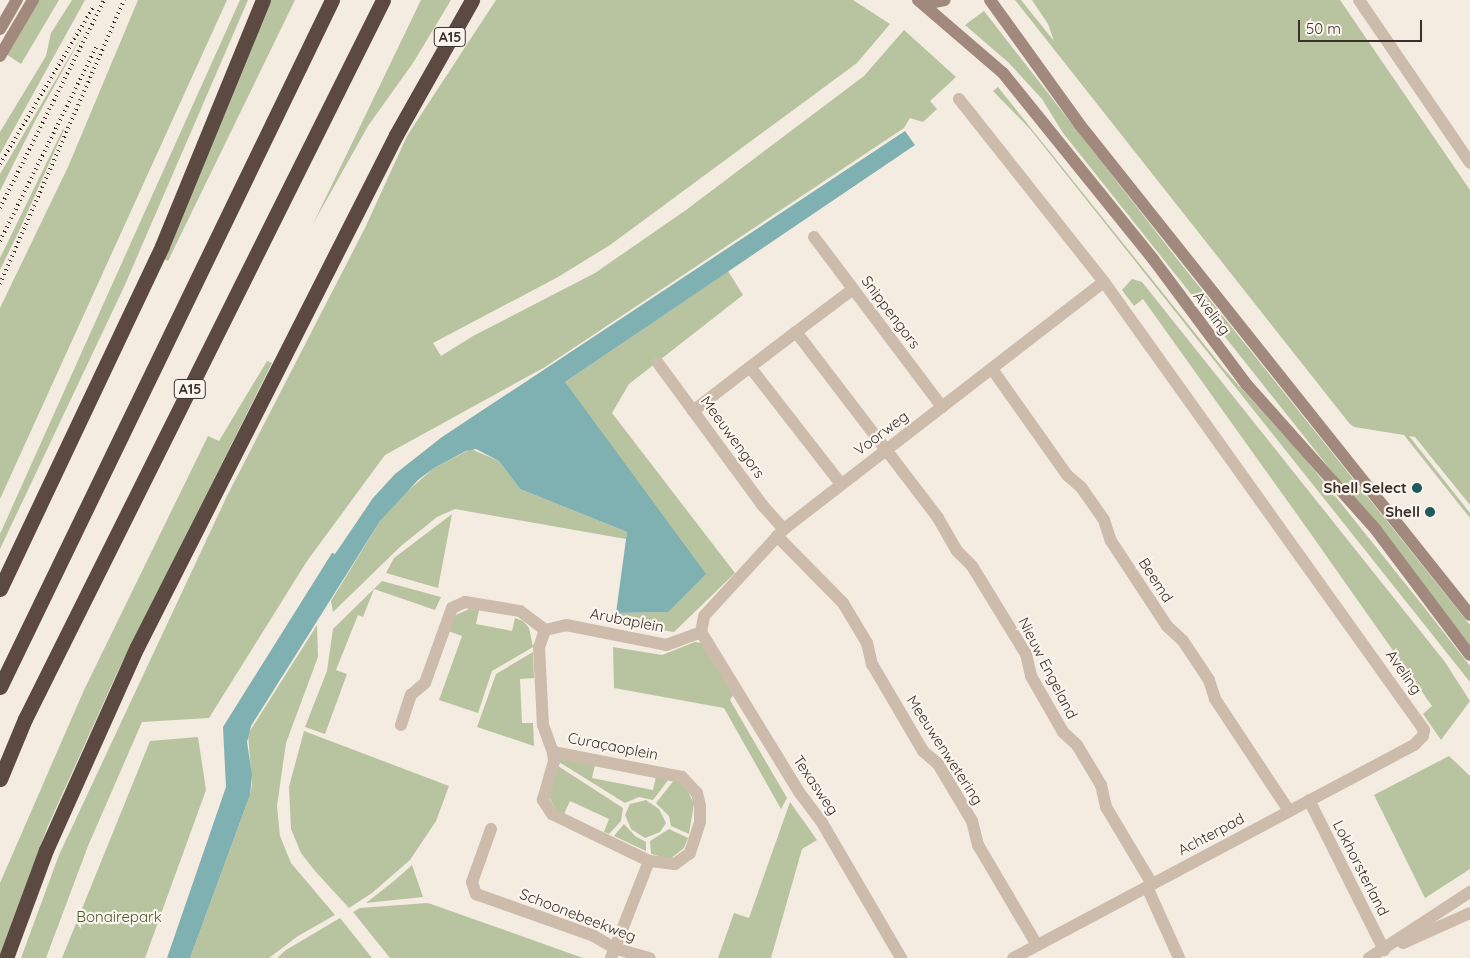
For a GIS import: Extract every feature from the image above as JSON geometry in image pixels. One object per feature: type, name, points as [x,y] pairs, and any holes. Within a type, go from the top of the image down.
[{"type":"highway","points":[[0,589],[162,246],[263,0]]},
{"type":"highway","points":[[0,686],[332,0]]},
{"type":"highway","name":"A15","points":[[0,779],[25,719],[383,0]]},
{"type":"highway","name":"A15","points":[[6,958],[57,825],[141,639],[396,135],[472,0]]},
{"type":"main road","points":[[0,29],[17,0]]},
{"type":"main road","points":[[0,56],[34,0]]},
{"type":"main road","points":[[921,2],[945,0]]},
{"type":"main road","name":"Aveling","points":[[990,0],[1080,125],[1470,615]]},
{"type":"main road","name":"Aveling","points":[[921,2],[1003,73],[1147,251],[1247,386],[1376,530],[1470,655]]},
{"type":"street","points":[[1360,0],[1470,164]]},
{"type":"street","name":"Aveling","points":[[959,99],[1104,282],[1421,723],[1423,736]]},
{"type":"street","name":"Snippengors","points":[[814,237],[942,407]]},
{"type":"street","name":"Voorweg","points":[[701,632],[704,616],[780,532],[1104,282]]},
{"type":"street","points":[[693,410],[853,289]]},
{"type":"street","name":"Nieuw Engeland","points":[[796,332],[886,450],[982,582],[1026,654],[1031,676],[1063,732],[1077,745],[1101,785],[1106,807],[1149,885],[1179,958]]},
{"type":"street","name":"Meeuwengors","points":[[658,363],[780,532]]},
{"type":"street","points":[[750,367],[841,484]]},
{"type":"street","name":"Beemd","points":[[992,368],[1067,475],[1081,487],[1104,520],[1111,541],[1167,626],[1183,641],[1209,680],[1215,699],[1289,811]]},
{"type":"street","name":"Meeuwenwetering","points":[[780,532],[844,603],[867,643],[872,664],[923,751],[938,764],[972,821],[978,845],[1037,945]]},
{"type":"street","points":[[401,725],[411,695],[425,683],[448,615],[455,605],[465,602],[520,611],[545,630],[539,647],[543,725],[553,752]]},
{"type":"street","name":"Arubaplein","points":[[545,630],[566,625],[666,645],[701,632]]},
{"type":"street","name":"Texasweg","points":[[701,632],[799,792],[821,821],[901,958]]},
{"type":"street","name":"Achterpad","points":[[1013,958],[1414,745],[1423,736]]},
{"type":"street","name":"Curaçaoplein","points":[[553,752],[675,774],[691,785],[700,806],[700,822],[690,853],[675,864],[649,861],[548,811],[544,794],[554,761],[553,752]]},
{"type":"street","name":"Lokhorsterland","points":[[1309,800],[1384,950]]},
{"type":"street","name":"Schoonebeekweg","points":[[491,829],[472,882],[473,891],[594,936],[612,953],[650,958]]},
{"type":"street","points":[[612,953],[626,927],[649,861]]},
{"type":"street","points":[[1371,958],[1470,892]]},
{"type":"street","points":[[1384,950],[1470,913]]},
{"type":"green space","points":[[39,0],[59,0],[21,64],[6,54]]},
{"type":"green space","points":[[72,0],[85,0],[0,154],[0,132],[46,56],[51,33]]},
{"type":"green space","points":[[138,0],[227,0],[0,499],[0,308],[68,167]]},
{"type":"green space","points":[[240,0],[248,0],[124,287],[0,549],[0,534]]},
{"type":"green space","points":[[271,0],[295,0],[168,261],[163,258]]},
{"type":"green space","points":[[421,0],[451,0],[413,63],[368,126],[313,224]]},
{"type":"green space","points":[[496,0],[853,0],[890,24],[857,63],[610,245],[558,277],[433,343],[441,356],[473,336],[595,273],[686,210],[864,76],[904,30],[956,77],[930,101],[937,109],[923,122],[910,118],[904,128],[545,367],[385,455],[307,561],[209,718],[142,722],[88,846],[46,958],[21,958],[59,855],[227,496],[365,228],[407,136]]},
{"type":"green space","points":[[1015,0],[1021,0],[1054,41],[1048,24],[1032,0],[1340,0],[1470,190],[1470,505],[1415,437],[1409,436],[1470,513],[1470,518],[1404,435],[1354,427],[1349,423]]},
{"type":"green space","points":[[984,11],[1178,260],[1470,625],[1470,645],[1063,133],[1042,99],[1009,63],[965,25]]},
{"type":"green space","points":[[84,32],[35,121],[0,191],[0,174]]},
{"type":"green space","points":[[998,87],[1223,368],[1303,456],[1420,602],[1470,666],[1470,682],[1030,129],[993,91]]},
{"type":"green space","points":[[63,129],[19,231],[0,270],[0,258]]},
{"type":"green space","points":[[728,271],[743,295],[629,384],[612,413],[735,573],[674,632],[616,623],[616,613],[668,612],[565,382]]},
{"type":"green space","points":[[1132,279],[1142,282],[1445,662],[1470,701],[1441,740],[1423,714],[1432,706],[1306,527],[1143,299],[1134,306],[1122,290]]},
{"type":"green space","points":[[267,361],[272,363],[117,673],[47,828],[0,957],[0,883],[84,690],[208,436],[219,441]]},
{"type":"green space","points":[[471,449],[499,461],[520,489],[627,532],[626,539],[455,509],[437,517],[401,546],[333,612],[331,601],[380,521],[395,502],[434,468]]},
{"type":"green space","points":[[452,514],[438,588],[386,573],[394,558]]},
{"type":"green space","points":[[382,581],[441,597],[435,610],[374,589],[363,617],[358,615],[336,670],[347,674],[325,734],[305,727],[327,671],[333,629]]},
{"type":"green space","points":[[469,609],[479,610],[476,624],[512,631],[515,618],[523,621],[529,628],[533,647],[492,671],[478,713],[439,700],[462,636],[448,631],[456,615]]},
{"type":"green space","points":[[317,625],[318,657],[286,743],[277,806],[280,836],[291,863],[335,915],[298,936],[269,958],[190,958],[250,795],[252,784],[248,734]]},
{"type":"green space","points":[[695,642],[702,643],[733,695],[730,700],[787,798],[781,809],[724,708],[614,688],[613,647],[662,655]]},
{"type":"green space","points":[[533,652],[534,678],[520,679],[522,723],[533,723],[534,746],[477,727],[496,674]]},
{"type":"green space","points":[[304,731],[449,786],[436,821],[410,860],[372,893],[349,908],[301,853],[291,829],[289,787]]},
{"type":"green space","name":"Bonairepark","points":[[198,737],[206,790],[145,958],[62,958],[150,741]]},
{"type":"green space","points":[[1449,756],[1470,776],[1470,869],[1425,898],[1374,795]]},
{"type":"green space","points":[[561,758],[595,765],[592,778],[653,790],[656,776],[669,779],[653,800],[639,797],[625,803],[559,762]]},
{"type":"green space","points":[[558,766],[623,808],[621,821],[609,834],[604,832],[609,819],[570,801],[564,814],[556,810],[549,797]]},
{"type":"green space","points":[[675,779],[685,785],[694,804],[689,834],[671,826],[669,816],[656,803]]},
{"type":"green space","points":[[646,800],[659,809],[666,823],[660,832],[645,838],[631,829],[625,815],[630,804]]},
{"type":"green space","points":[[790,802],[817,840],[802,849],[771,958],[718,958],[734,913],[749,918]]},
{"type":"green space","points":[[624,824],[635,836],[646,842],[646,851],[614,836]]},
{"type":"green space","points":[[669,829],[688,838],[684,848],[670,859],[651,854],[650,841]]},
{"type":"green space","points":[[412,865],[423,897],[366,903],[394,881]]},
{"type":"green space","points":[[427,903],[583,958],[390,958],[353,912],[360,908]]},
{"type":"green space","points":[[340,918],[372,958],[277,958],[286,950]]},
{"type":"water","points":[[905,131],[915,145],[565,382],[706,574],[668,612],[616,613],[627,532],[520,489],[499,461],[476,449],[466,451],[434,468],[418,480],[380,521],[251,726],[247,742],[252,775],[250,795],[190,958],[167,958],[226,787],[223,727],[332,553],[335,554],[373,498],[395,474],[442,437]]},
{"type":"railway","points":[[0,208],[104,0]]},
{"type":"railway","points":[[0,284],[124,0]]},
{"type":"railway","points":[[0,164],[94,6]]},
{"type":"railway","points":[[0,241],[97,46]]},
{"type":"place","name":"Shell Select","points":[[1417,488]]},
{"type":"place","name":"Shell","points":[[1430,512]]}]
